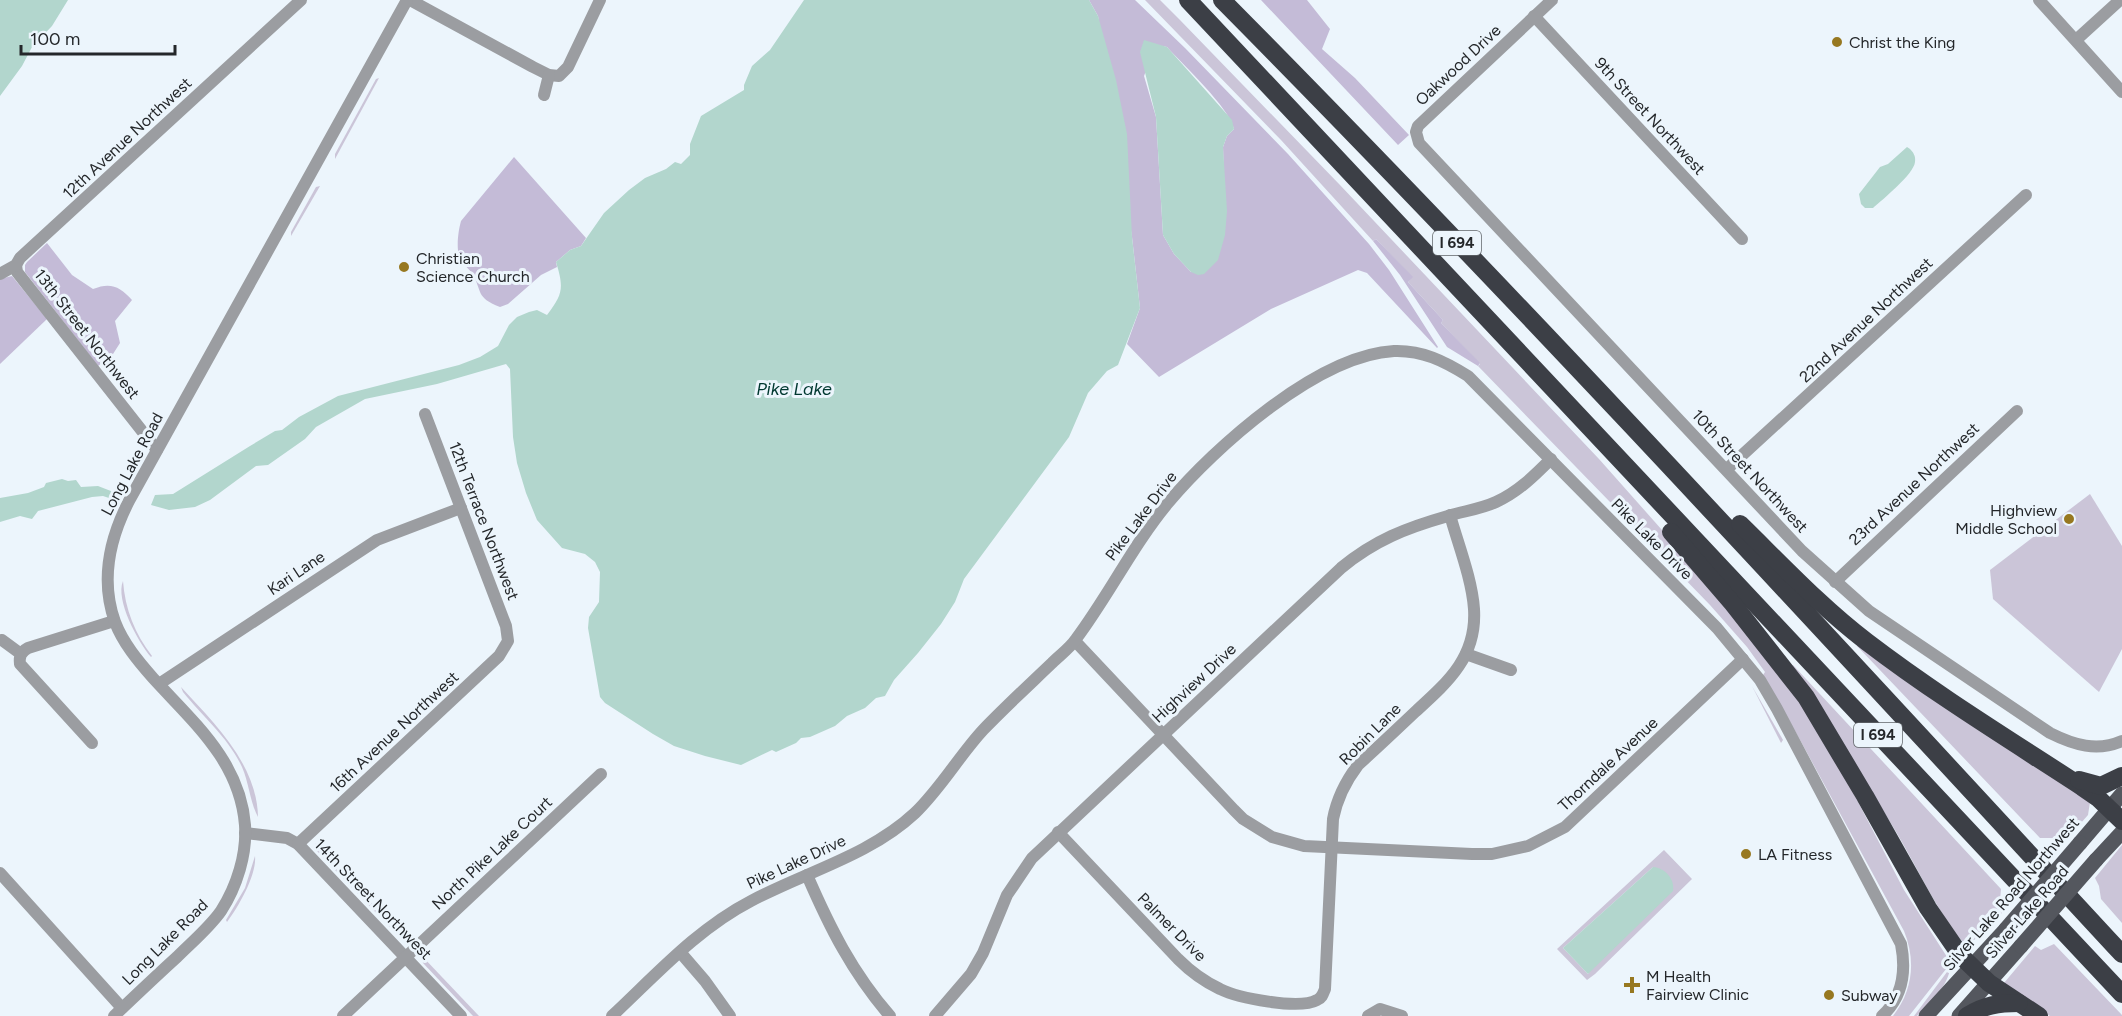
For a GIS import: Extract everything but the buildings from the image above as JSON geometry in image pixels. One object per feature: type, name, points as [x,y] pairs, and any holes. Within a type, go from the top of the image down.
[{"type":"highway","points":[[1180,0],[1274,90]]},
{"type":"highway","name":"I 694","points":[[1188,0],[2122,994]]},
{"type":"highway","name":"I 694","points":[[1222,0],[1690,488],[2122,954]]},
{"type":"highway","points":[[1633,476],[1672,534],[1739,612],[1806,697],[1928,909],[1961,956],[1989,983],[2039,1016]]},
{"type":"highway","points":[[1690,488],[1728,513],[1828,609],[1868,643],[2098,798],[2116,815]]},
{"type":"highway","points":[[2066,776],[2101,786],[2122,776]]},
{"type":"highway","points":[[1967,1016],[1997,1002],[2019,1003]]},
{"type":"main road","name":"Silver Lake Road Northwest","points":[[1926,1016],[2006,929],[2080,843],[2116,815],[2122,794]]},
{"type":"main road","name":"Silver Lake Road","points":[[1959,1016],[2122,832]]},
{"type":"street","name":"12th Avenue Northwest","points":[[0,274],[16,265],[29,250],[301,0]]},
{"type":"street","points":[[408,0],[549,75],[559,76],[568,66],[600,0]]},
{"type":"street","name":"Long Lake Road","points":[[118,1012],[199,936],[220,911],[239,872],[246,833],[241,799],[228,765],[204,733],[137,660],[114,621],[108,588],[110,551],[120,518],[408,0]]},
{"type":"street","name":"Oakwood Drive","points":[[1416,132],[1421,122],[1552,0]]},
{"type":"street","points":[[2039,0],[2122,92]]},
{"type":"street","points":[[2076,40],[2120,0]]},
{"type":"street","name":"9th Street Northwest","points":[[1534,16],[1743,239]]},
{"type":"street","points":[[544,94],[549,75]]},
{"type":"street","name":"10th Street Northwest","points":[[1416,132],[1419,143],[1802,551],[1835,582],[1869,611],[2050,734],[2089,747],[2122,741]]},
{"type":"street","name":"22nd Avenue Northwest","points":[[1727,469],[2026,195]]},
{"type":"street","name":"13th Street Northwest","points":[[16,265],[17,272],[157,450]]},
{"type":"street","name":"Pike Lake Drive","points":[[612,1016],[714,923],[752,900],[878,841],[914,814],[982,732],[1075,641],[1145,533],[1168,503],[1217,450],[1245,426],[1307,383],[1359,359],[1377,353],[1414,352],[1433,357],[1468,376],[1717,628],[1760,680],[1901,944],[1904,967],[1901,985],[1894,1002],[1882,1016]]},
{"type":"street","name":"23rd Avenue Northwest","points":[[1835,582],[2017,411]]},
{"type":"street","name":"12th Terrace Northwest","points":[[425,414],[506,626],[508,641]]},
{"type":"street","name":"Highview Drive","points":[[935,1016],[971,974],[983,953],[1007,895],[1032,858],[1360,553],[1402,530],[1486,506],[1512,494],[1551,459]]},
{"type":"street","name":"Kari Lane","points":[[159,684],[377,540],[461,508]]},
{"type":"street","name":"Robin Lane","points":[[1322,997],[1325,989],[1335,804],[1358,765],[1450,680],[1466,654],[1474,626],[1470,587],[1450,515]]},
{"type":"street","points":[[92,744],[21,664],[21,654],[28,648],[114,621]]},
{"type":"street","points":[[2,640],[21,654]]},
{"type":"street","name":"16th Avenue Northwest","points":[[298,844],[499,656],[508,641]]},
{"type":"street","name":"Thorndale Avenue","points":[[1075,641],[1243,819],[1258,830],[1286,842],[1304,846],[1492,854],[1528,846],[1549,837],[1580,815],[1743,659]]},
{"type":"street","points":[[1466,654],[1511,670]]},
{"type":"street","name":"North Pike Lake Court","points":[[343,1016],[601,774]]},
{"type":"street","name":"Palmer Drive","points":[[1058,832],[1194,974],[1238,996],[1257,1000],[1307,1004],[1322,997]]},
{"type":"street","name":"14th Street Northwest","points":[[246,833],[287,838],[298,844],[461,1016]]},
{"type":"street","points":[[0,873],[118,1012]]},
{"type":"street","points":[[807,875],[838,944],[859,977],[890,1016]]},
{"type":"street","points":[[680,952],[705,981],[730,1016]]},
{"type":"street","points":[[1368,1016],[1380,1009],[1402,1016]]},
{"type":"shaded area","points":[[1089,0],[1135,0],[1185,48],[1288,154],[1369,244],[1389,270],[1438,347],[1367,273],[1358,270],[1271,309],[1159,377],[1127,344],[1140,308],[1132,237],[1098,16]],"holes":[[[1156,45],[1167,47],[1224,109],[1234,129],[1227,136],[1223,147],[1224,179],[1191,272],[1174,254],[1163,235],[1156,117],[1144,76]]]},
{"type":"shaded area","points":[[1145,0],[1160,0],[1340,185],[1599,459],[1662,530],[1786,678],[1822,733],[1904,890],[1949,960],[1950,964],[1909,1016],[1893,1016],[1905,996],[1910,975],[1910,953],[1904,931],[1763,675],[1765,672],[1747,647],[1710,605],[1478,366],[1480,364],[1441,323],[1443,320],[1408,282],[1412,277],[1376,239],[1373,241],[1281,140]]},
{"type":"shaded area","points":[[1261,0],[1307,0],[1330,29],[1322,49],[1355,78],[1409,135],[1398,145]]},
{"type":"shaded area","points":[[379,78],[335,159],[335,154],[376,79]]},
{"type":"shaded area","points":[[514,157],[586,238],[581,246],[570,250],[556,262],[557,267],[541,275],[508,304],[500,307],[483,297],[472,273],[462,262],[458,253],[458,236],[461,221]]},
{"type":"shaded area","points":[[320,186],[291,236],[291,232],[316,187]]},
{"type":"shaded area","points":[[1376,239],[1413,277],[1408,282],[1443,320],[1441,323],[1480,363],[1478,366],[1447,347],[1400,275],[1373,241]]},
{"type":"shaded area","points":[[47,243],[72,275],[93,289],[110,286],[119,289],[132,300],[115,321],[120,343],[113,354],[98,366],[25,272],[27,262]]},
{"type":"shaded area","points":[[12,276],[47,319],[0,364],[0,279]]},
{"type":"shaded area","points":[[2090,494],[2122,546],[2122,649],[2099,692],[1993,599],[1990,570]]},
{"type":"shaded area","points":[[123,581],[132,621],[151,657],[129,620],[122,599]]},
{"type":"shaded area","points":[[1861,643],[2090,802],[2088,815],[2065,841],[2063,838],[2040,838],[1857,646]]},
{"type":"shaded area","points":[[1793,665],[2001,889],[1999,911],[2003,912],[1968,946],[1945,917],[1868,785],[1790,668]]},
{"type":"shaded area","points":[[1752,686],[1783,740],[1781,743]]},
{"type":"shaded area","points":[[181,687],[220,730],[242,762],[256,798],[258,817],[242,767],[236,756]]},
{"type":"shaded area","points":[[315,843],[408,943],[402,940],[317,851]]},
{"type":"shaded area","points":[[2122,845],[2122,923],[2101,899],[2095,878]]},
{"type":"shaded area","points":[[1664,850],[1692,879],[1587,980],[1557,949]],"holes":[[[1653,867],[1588,974],[1563,948]]]},
{"type":"shaded area","points":[[255,856],[250,881],[242,899],[227,922],[226,920],[245,888]]},
{"type":"shaded area","points":[[2054,944],[2122,1016],[2050,1016],[2006,987],[2004,983],[2035,946],[2041,950]]},
{"type":"shaded area","points":[[420,955],[479,1016],[473,1016],[423,963]]},
{"type":"shaded area","points":[[1950,968],[1946,982],[1937,994],[1917,1016],[1914,1016]]},
{"type":"water","points":[[0,0],[68,0],[52,26],[32,47],[22,66],[0,96]]},
{"type":"water","name":"Pike Lake","points":[[804,0],[1089,0],[1098,16],[1116,80],[1127,134],[1132,237],[1140,308],[1118,365],[1107,371],[1088,393],[1069,437],[964,579],[955,602],[941,624],[894,680],[885,696],[876,698],[865,708],[847,716],[835,726],[810,737],[801,738],[796,743],[776,752],[772,750],[741,765],[674,746],[605,703],[600,697],[588,628],[589,617],[599,602],[600,572],[595,562],[585,554],[562,548],[537,520],[517,463],[513,437],[510,369],[506,364],[437,384],[365,399],[316,427],[305,439],[268,465],[256,466],[210,500],[195,507],[169,510],[151,505],[155,495],[173,494],[275,431],[282,430],[299,417],[338,396],[459,365],[480,357],[498,346],[509,325],[517,317],[537,310],[547,315],[559,296],[561,285],[556,262],[570,250],[581,246],[604,213],[629,190],[645,178],[666,169],[675,162],[681,164],[690,155],[690,144],[701,116],[744,90],[752,66],[770,50]]},
{"type":"water","points":[[1144,40],[1167,47],[1232,120],[1234,129],[1227,136],[1223,147],[1227,211],[1225,235],[1218,260],[1204,274],[1198,275],[1191,272],[1174,254],[1163,235],[1156,117],[1140,52]]},
{"type":"water","points":[[1907,147],[1915,158],[1909,173],[1873,208],[1865,208],[1861,204],[1859,194],[1880,167],[1888,164]]},
{"type":"water","points":[[62,479],[76,480],[81,487],[98,486],[116,493],[112,499],[103,496],[92,497],[38,511],[32,519],[20,516],[0,522],[0,498],[28,493],[44,487],[46,483]]},
{"type":"water","points":[[1653,867],[1661,869],[1668,875],[1673,891],[1588,974],[1563,948]]},
{"type":"place","name":"Christ the King","points":[[1837,42]]},
{"type":"place","name":"Christian Science Church","points":[[404,267]]},
{"type":"place","name":"Highview Middle School","points":[[2069,519]]},
{"type":"place","name":"LA Fitness","points":[[1746,854]]},
{"type":"place","name":"M Health Fairview Clinic","points":[[1632,985]]},
{"type":"place","name":"Subway","points":[[1829,995]]}]
